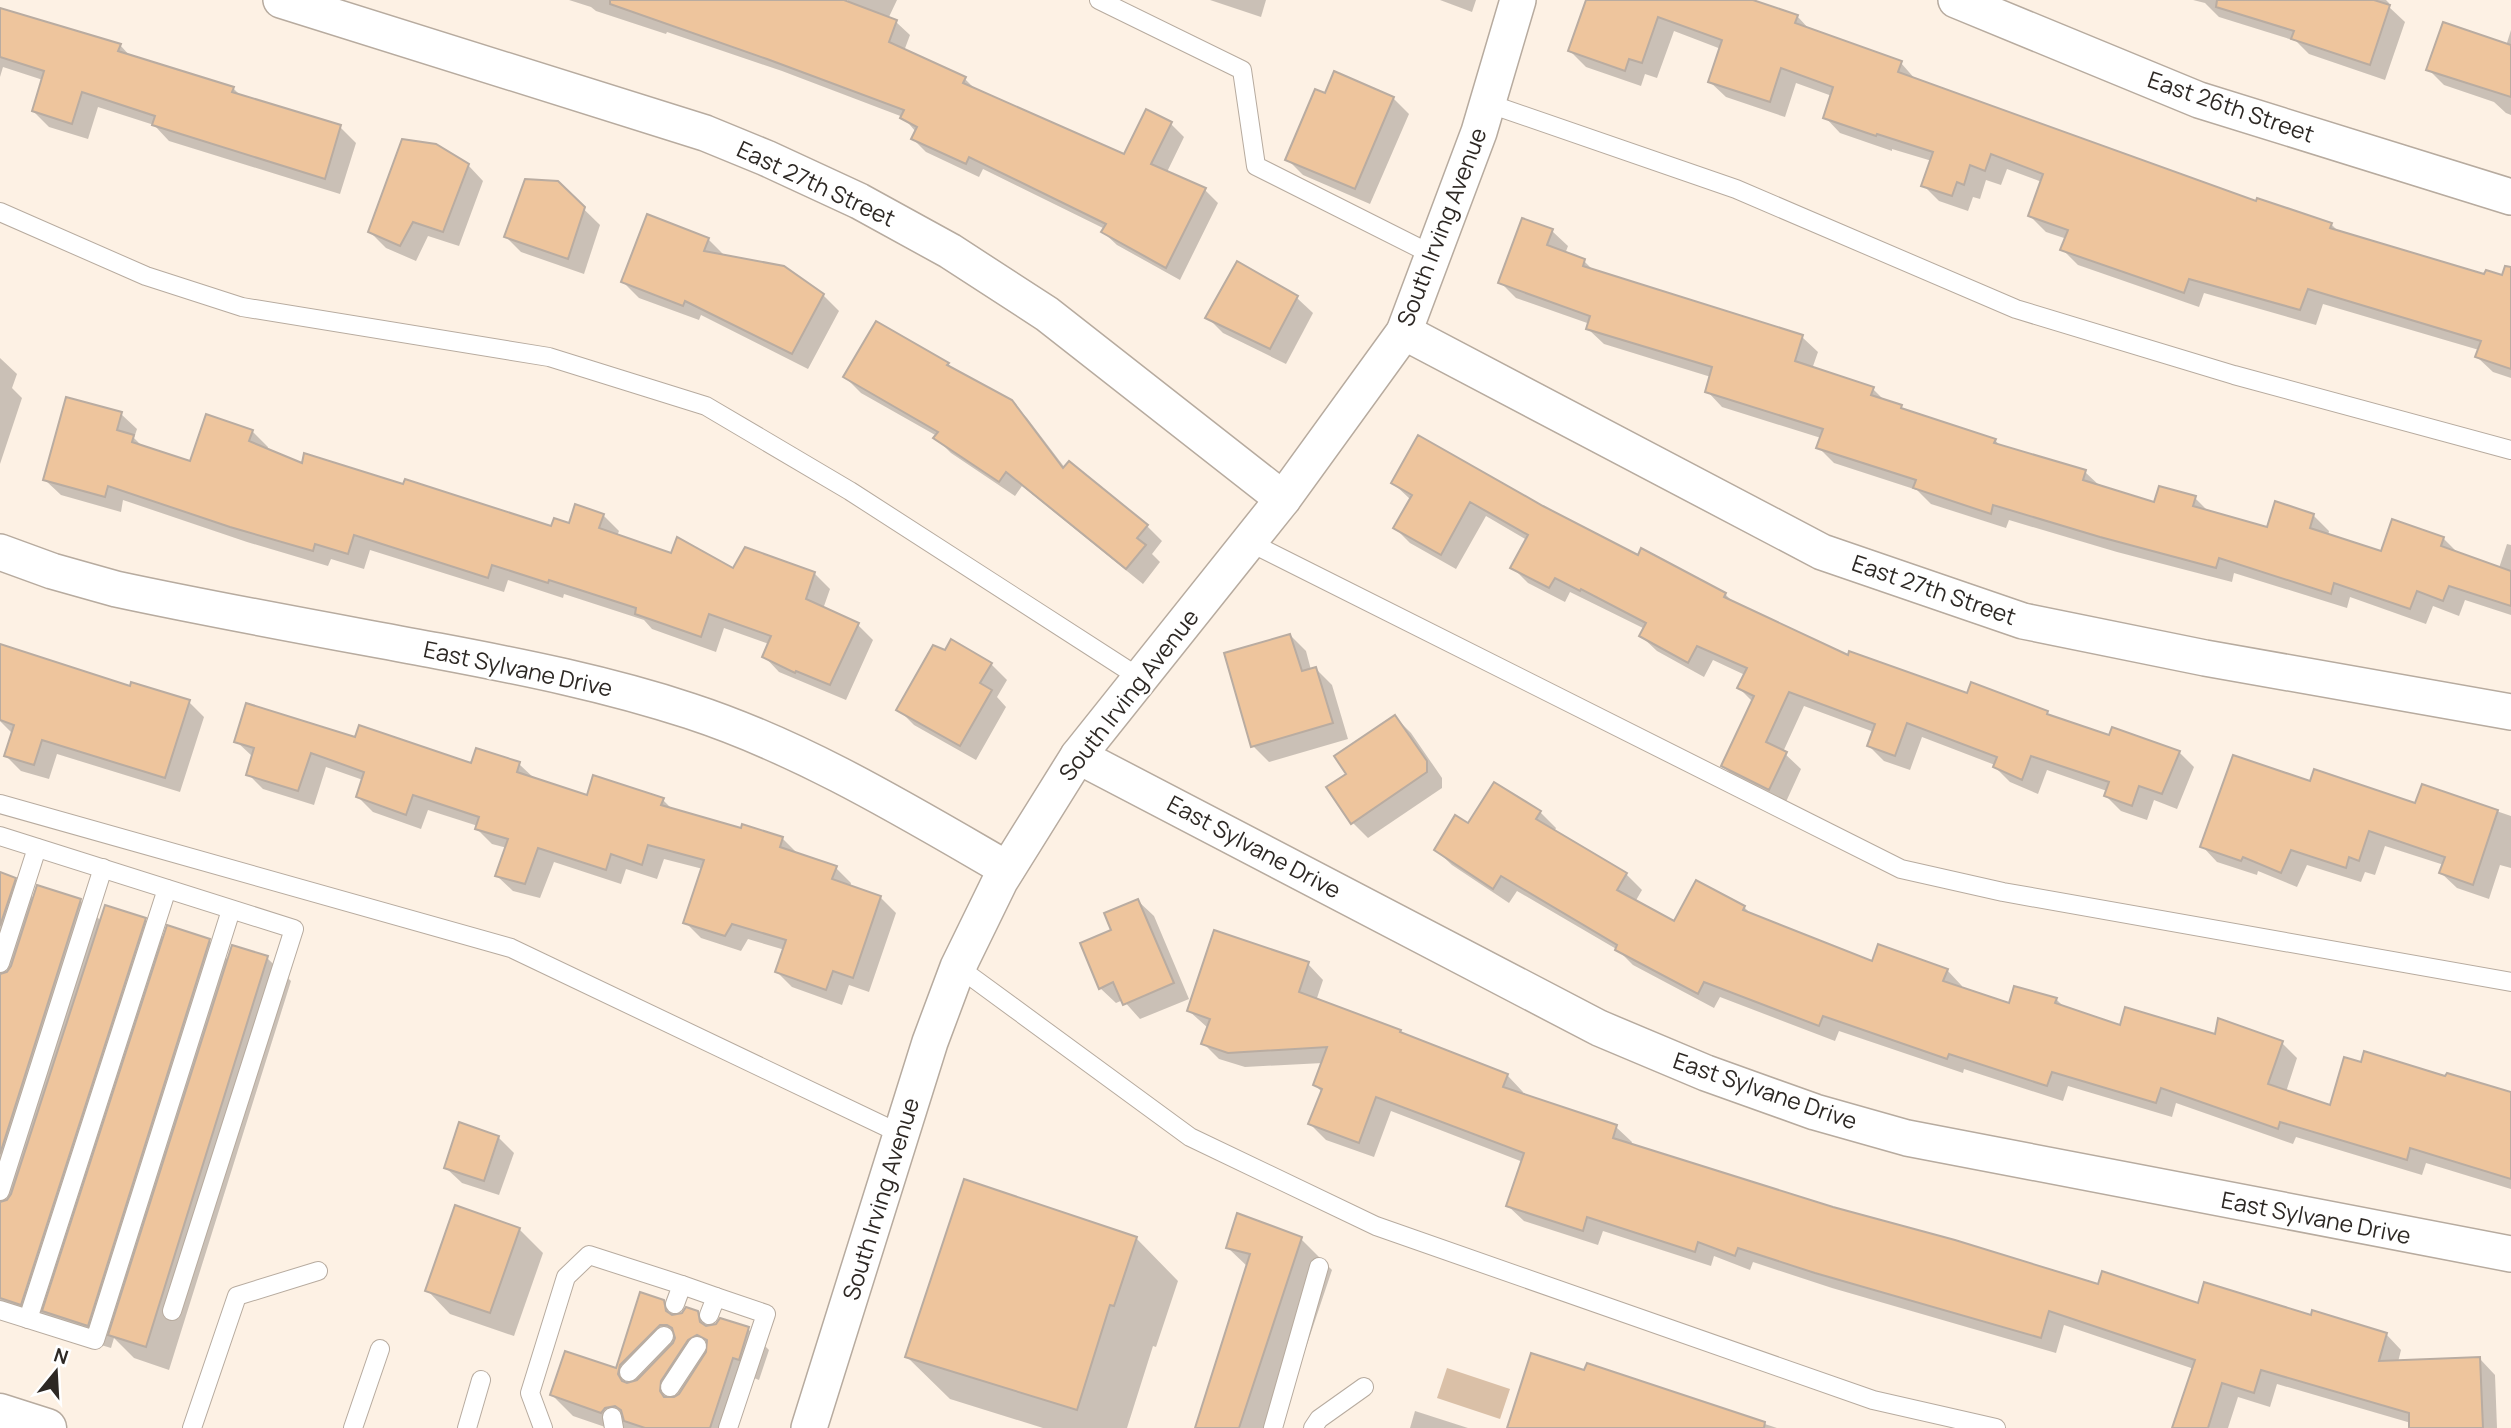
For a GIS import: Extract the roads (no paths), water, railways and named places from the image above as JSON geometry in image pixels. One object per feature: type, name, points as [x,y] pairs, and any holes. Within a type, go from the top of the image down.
[{"type":"street","name":"East 27th Street","points":[[281,0],[705,133],[859,201],[950,251],[1047,314],[1283,499]]},
{"type":"street","name":"South Irving Avenue","points":[[809,1428],[930,1042],[958,967],[1007,869],[1078,756],[1283,499],[1404,332],[1479,132],[1518,0]]},
{"type":"street","name":"East 26th Street","points":[[1956,0],[2199,100],[2511,197]]},
{"type":"street","name":"East 27th Street","points":[[1404,332],[1822,552],[2023,621],[2204,658],[2511,712]]},
{"type":"street","name":"East Sylvane Drive","points":[[0,552],[52,571],[117,589],[528,669],[599,685],[690,711],[793,752],[891,803],[1007,869]]},
{"type":"street","name":"East Sylvane Drive","points":[[1078,756],[1599,1028],[1706,1073],[1815,1112],[1907,1138],[2511,1254]]},
{"type":"street","points":[[0,1413],[47,1428]]},
{"type":"lane","points":[[1099,0],[1242,70],[1256,166],[1433,255]]},
{"type":"lane","points":[[1487,103],[1736,189],[2016,309],[2234,375],[2511,450]]},
{"type":"lane","points":[[0,212],[146,276],[242,307],[549,357],[706,406],[850,491],[1140,678]]},
{"type":"lane","points":[[1249,542],[1901,869],[2003,891],[2511,982]]},
{"type":"lane","points":[[0,804],[510,948],[901,1134]]},
{"type":"lane","points":[[0,836],[294,929],[172,1311]]},
{"type":"lane","points":[[0,963],[37,848]]},
{"type":"lane","points":[[0,1191],[103,868]]},
{"type":"lane","points":[[28,1320],[167,888]]},
{"type":"lane","points":[[0,1310],[95,1340],[231,909]]},
{"type":"lane","points":[[958,967],[1190,1137],[1376,1226],[1873,1400],[1996,1428]]},
{"type":"lane","points":[[543,1428],[530,1394],[566,1277],[589,1255],[766,1314],[728,1428]]},
{"type":"lane","points":[[1273,1428],[1319,1267]]},
{"type":"lane","points":[[192,1428],[237,1296],[318,1271]]},
{"type":"lane","points":[[675,1304],[682,1285]]},
{"type":"lane","points":[[709,1315],[716,1297]]},
{"type":"lane","points":[[629,1372],[664,1336]]},
{"type":"lane","points":[[670,1387],[697,1346]]},
{"type":"lane","points":[[353,1428],[380,1349]]},
{"type":"lane","points":[[467,1428],[481,1380]]},
{"type":"lane","points":[[1313,1428],[1319,1419],[1364,1388]]}]
